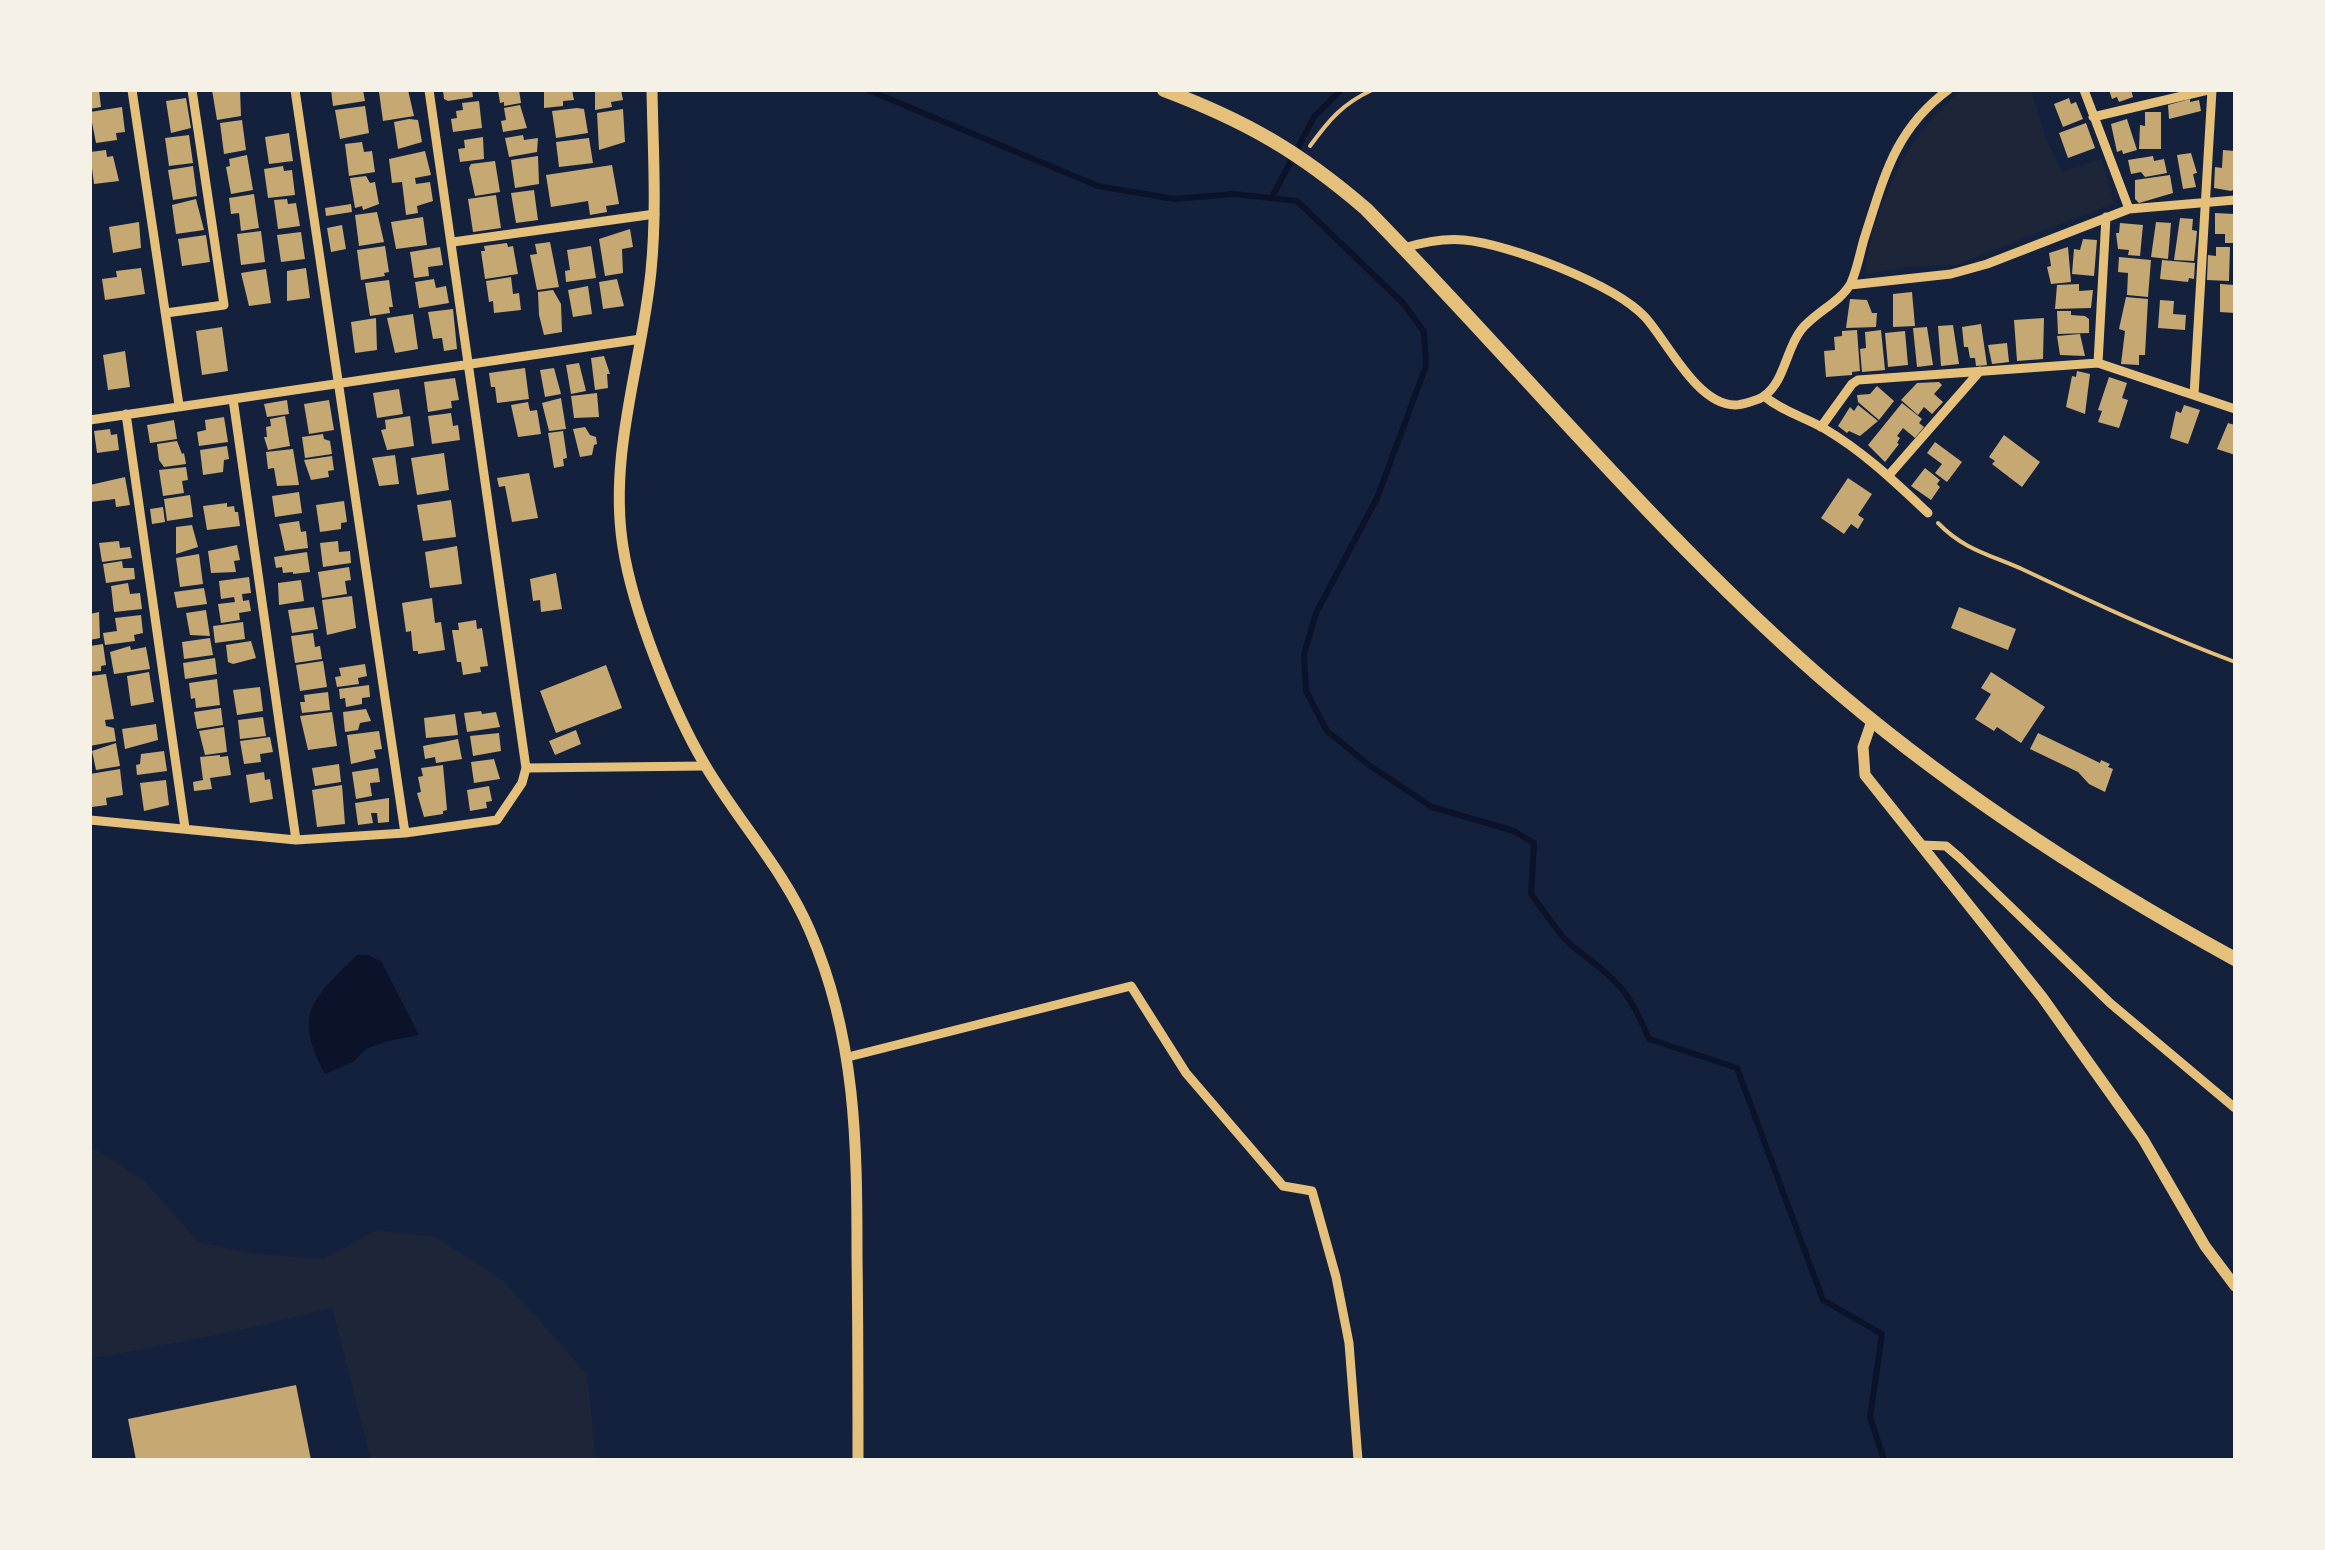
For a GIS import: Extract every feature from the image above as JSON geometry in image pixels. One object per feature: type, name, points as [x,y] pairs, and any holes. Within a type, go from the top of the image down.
[{"type":"main road","points":[[1164,90],[1258,129],[1302,157],[1366,209],[1726,589],[1872,720],[2048,848],[2148,911],[2235,959]]},
{"type":"street","points":[[132,90],[179,405]]},
{"type":"street","points":[[166,314],[224,305],[192,90]]},
{"type":"street","points":[[295,90],[406,833]]},
{"type":"street","points":[[90,820],[296,840],[406,833],[497,820],[522,783],[526,768],[430,90]]},
{"type":"street","points":[[652,90],[655,214],[641,339],[618,477],[623,549],[662,673],[705,766],[776,870],[809,928],[832,987],[848,1057],[857,1131],[858,1460]]},
{"type":"street","points":[[1404,248],[1437,240],[1466,240],[1510,251],[1590,281],[1618,296],[1644,317],[1687,374],[1713,398],[1734,406],[1764,396],[1780,376],[1800,331],[1850,285],[1891,154],[1926,109],[1948,90]]},
{"type":"street","points":[[2084,90],[2129,209]]},
{"type":"street","points":[[2093,117],[2210,90],[2194,395]]},
{"type":"street","points":[[1850,285],[1950,274],[1987,264],[2129,209],[2235,200]]},
{"type":"street","points":[[453,242],[655,214]]},
{"type":"street","points":[[2098,363],[2106,218]]},
{"type":"street","points":[[90,420],[641,339]]},
{"type":"street","points":[[1821,426],[1858,380],[2098,363],[2235,409]]},
{"type":"street","points":[[1889,476],[1980,372]]},
{"type":"street","points":[[1764,396],[1778,408],[1821,426],[1889,476],[1928,513]]},
{"type":"street","points":[[233,399],[296,840]]},
{"type":"street","points":[[126,414],[185,828]]},
{"type":"street","points":[[1872,720],[1862,747],[1865,774],[2042,996],[2143,1139],[2205,1246],[2235,1286]]},
{"type":"street","points":[[526,768],[705,766]]},
{"type":"street","points":[[1921,845],[1946,846],[2110,1003],[2235,1108]]},
{"type":"street","points":[[848,1057],[1131,986],[1186,1073],[1283,1186],[1312,1191],[1336,1276],[1349,1343],[1358,1460]]},
{"type":"path","points":[[1302,157],[1332,115],[1346,102],[1372,90]]},
{"type":"path","points":[[1928,513],[1946,532],[1974,551],[2165,636],[2235,662]]},
{"type":"shaded area","points":[[1964,90],[2031,90],[2062,172],[2102,159],[2114,203],[1956,265],[1865,274],[1875,224],[1897,172],[1927,124]]},
{"type":"shaded area","points":[[357,955],[381,961],[419,1035],[366,1049],[353,1062],[325,1074],[310,1035],[312,1008],[329,983]]},
{"type":"shaded area","points":[[90,1146],[143,1180],[199,1242],[255,1254],[324,1259],[377,1230],[436,1237],[504,1281],[587,1374],[596,1460],[371,1460],[332,1308],[90,1359]]},
{"type":"building","points":[[90,90],[99,90],[101,107],[90,109]]},
{"type":"building","points":[[212,90],[240,90],[241,116],[217,120]]},
{"type":"building","points":[[331,90],[363,90],[365,101],[333,106]]},
{"type":"building","points":[[408,90],[414,116],[383,121],[379,92]]},
{"type":"building","points":[[443,90],[472,90],[473,97],[448,101]]},
{"type":"building","points":[[498,90],[519,90],[521,103],[504,106]]},
{"type":"building","points":[[544,90],[572,90],[574,100],[544,108]]},
{"type":"building","points":[[595,90],[621,90],[623,100],[595,110]]},
{"type":"building","points":[[2109,90],[2131,90],[2133,97],[2119,102],[2117,97],[2112,99]]},
{"type":"building","points":[[186,98],[191,128],[171,133],[166,101]]},
{"type":"building","points":[[2069,98],[2071,104],[2076,102],[2083,119],[2063,127],[2054,104]]},
{"type":"building","points":[[2199,100],[2201,111],[2169,119],[2168,105]]},
{"type":"building","points":[[479,101],[482,128],[453,132],[451,119],[457,118],[456,111],[463,110],[462,103]]},
{"type":"building","points":[[520,105],[527,128],[503,132],[504,108]]},
{"type":"building","points":[[365,106],[369,133],[340,139],[335,110]]},
{"type":"building","points":[[122,107],[125,132],[116,133],[117,140],[96,143],[90,112]]},
{"type":"building","points":[[584,109],[588,133],[556,138],[552,111]]},
{"type":"building","points":[[623,109],[625,142],[599,150],[597,113]]},
{"type":"building","points":[[2145,112],[2161,112],[2161,149],[2139,149]]},
{"type":"building","points":[[2127,119],[2137,150],[2123,154],[2122,150],[2117,152],[2111,124]]},
{"type":"building","points":[[242,120],[246,150],[224,154],[220,123]]},
{"type":"building","points":[[418,120],[422,142],[398,149],[394,122]]},
{"type":"building","points":[[2086,123],[2095,148],[2068,158],[2059,133]]},
{"type":"building","points":[[289,133],[293,161],[269,164],[265,137]]},
{"type":"building","points":[[189,135],[193,163],[169,166],[165,138]]},
{"type":"building","points":[[523,135],[524,140],[538,138],[537,152],[509,157],[505,138]]},
{"type":"building","points":[[483,137],[484,159],[460,162],[458,149],[465,148],[464,140]]},
{"type":"building","points":[[589,138],[593,163],[559,167],[556,142]]},
{"type":"building","points":[[362,142],[364,152],[372,151],[375,172],[349,176],[345,144]]},
{"type":"building","points":[[106,150],[107,157],[113,156],[119,181],[94,184],[90,152]]},
{"type":"building","points":[[2223,150],[2235,151],[2235,189],[2231,191],[2214,188],[2215,167],[2222,168]]},
{"type":"building","points":[[425,151],[431,175],[415,178],[416,184],[430,182],[433,201],[417,206],[418,213],[406,215],[402,182],[392,183],[389,159]]},
{"type":"building","points":[[2191,153],[2197,173],[2193,174],[2196,187],[2183,189],[2177,155]]},
{"type":"building","points":[[247,155],[253,190],[231,194],[226,167],[230,166],[229,159]]},
{"type":"building","points":[[538,156],[539,184],[515,188],[511,160]]},
{"type":"building","points":[[2153,156],[2154,161],[2164,159],[2167,173],[2145,177],[2141,172],[2131,174],[2128,160]]},
{"type":"building","points":[[495,161],[500,192],[475,196],[471,164]]},
{"type":"building","points":[[612,165],[619,204],[606,206],[607,212],[590,215],[588,201],[551,207],[546,175]]},
{"type":"building","points":[[193,166],[197,196],[173,200],[168,170]]},
{"type":"building","points":[[283,166],[284,171],[292,170],[295,195],[268,198],[264,169]]},
{"type":"building","points":[[2170,175],[2173,193],[2139,203],[2135,199],[2135,180]]},
{"type":"building","points":[[366,176],[370,183],[375,182],[379,204],[363,210],[362,206],[355,208],[350,178]]},
{"type":"building","points":[[534,190],[538,220],[516,223],[511,193]]},
{"type":"building","points":[[254,194],[259,228],[241,231],[239,213],[231,214],[229,198]]},
{"type":"building","points":[[496,195],[501,228],[473,232],[468,199]]},
{"type":"building","points":[[196,199],[204,230],[176,234],[172,205]]},
{"type":"building","points":[[287,199],[288,204],[296,203],[300,226],[278,229],[274,200]]},
{"type":"building","points":[[351,204],[352,212],[326,216],[325,208]]},
{"type":"building","points":[[377,212],[384,242],[359,246],[355,215]]},
{"type":"building","points":[[2215,213],[2235,214],[2235,243],[2225,243],[2225,234],[2215,234]]},
{"type":"building","points":[[423,217],[427,245],[396,249],[391,222]]},
{"type":"building","points":[[2180,218],[2193,219],[2192,230],[2197,231],[2194,261],[2174,260]]},
{"type":"building","points":[[139,222],[141,248],[113,253],[109,227]]},
{"type":"building","points":[[2156,222],[2171,223],[2168,259],[2151,257]]},
{"type":"building","points":[[2120,223],[2143,225],[2140,256],[2118,249],[2116,233]]},
{"type":"building","points":[[342,225],[346,249],[331,252],[327,228]]},
{"type":"building","points":[[630,229],[633,247],[622,249],[623,273],[605,276],[599,239]]},
{"type":"building","points":[[261,231],[265,262],[241,265],[237,234]]},
{"type":"building","points":[[301,232],[305,259],[281,262],[277,235]]},
{"type":"building","points":[[206,235],[210,262],[182,266],[178,239]]},
{"type":"building","points":[[2083,239],[2097,240],[2094,276],[2072,274],[2074,249],[2080,250]]},
{"type":"building","points":[[550,242],[559,287],[537,290],[530,255],[537,254],[535,244]]},
{"type":"building","points":[[507,243],[508,247],[513,246],[518,274],[485,279],[481,251],[485,251],[484,246]]},
{"type":"building","points":[[385,246],[389,272],[361,280],[357,250]]},
{"type":"building","points":[[591,246],[596,278],[566,282],[565,271],[570,270],[567,250]]},
{"type":"building","points":[[440,247],[443,265],[428,267],[429,276],[414,278],[410,252]]},
{"type":"building","points":[[2068,247],[2071,282],[2051,284],[2049,253]]},
{"type":"building","points":[[2216,247],[2230,247],[2229,281],[2207,280],[2208,255],[2216,256]]},
{"type":"building","points":[[2119,257],[2151,260],[2148,297],[2127,295],[2128,273],[2118,272]]},
{"type":"building","points":[[2162,260],[2195,263],[2194,279],[2160,279]]},
{"type":"building","points":[[141,268],[145,294],[105,300],[102,279],[117,277],[116,271]]},
{"type":"building","points":[[306,268],[310,298],[287,301],[287,271]]},
{"type":"building","points":[[266,269],[271,303],[249,306],[241,273]]},
{"type":"building","points":[[511,277],[513,294],[519,293],[521,310],[494,313],[486,281]]},
{"type":"building","points":[[434,279],[436,288],[446,286],[449,303],[419,308],[415,282]]},
{"type":"building","points":[[617,279],[624,306],[603,309],[599,282]]},
{"type":"building","points":[[389,280],[393,307],[389,307],[390,313],[370,316],[365,283]]},
{"type":"building","points":[[2079,284],[2079,291],[2093,290],[2091,308],[2055,309],[2057,285]]},
{"type":"building","points":[[2220,284],[2235,285],[2235,313],[2220,312]]},
{"type":"building","points":[[588,286],[592,314],[573,317],[568,290]]},
{"type":"building","points":[[553,290],[561,304],[562,332],[544,335],[538,292]]},
{"type":"building","points":[[1912,292],[1915,326],[1893,327],[1893,294]]},
{"type":"building","points":[[2126,297],[2148,299],[2145,355],[2139,355],[2139,365],[2121,364],[2125,331],[2119,329]]},
{"type":"building","points":[[1850,299],[1867,300],[1872,313],[1877,313],[1876,327],[1846,328]]},
{"type":"building","points":[[2160,300],[2174,301],[2173,314],[2186,315],[2185,330],[2158,328]]},
{"type":"building","points":[[453,309],[457,349],[444,351],[442,338],[433,339],[428,312]]},
{"type":"building","points":[[2057,311],[2085,316],[2089,319],[2089,333],[2058,334]]},
{"type":"building","points":[[413,314],[418,349],[395,353],[387,318]]},
{"type":"building","points":[[376,318],[377,350],[355,353],[351,322]]},
{"type":"building","points":[[2044,318],[2043,359],[2017,361],[2014,320]]},
{"type":"building","points":[[1981,324],[1987,365],[1976,366],[1975,358],[1970,358],[1968,347],[1964,347],[1962,327]]},
{"type":"building","points":[[1953,325],[1959,364],[1941,366],[1938,326]]},
{"type":"building","points":[[222,327],[228,371],[202,375],[196,331]]},
{"type":"building","points":[[1927,327],[1933,365],[1917,367],[1913,328]]},
{"type":"building","points":[[1857,330],[1860,371],[1826,377],[1824,351],[1835,350],[1834,337],[1842,336],[1842,331]]},
{"type":"building","points":[[1881,330],[1885,370],[1862,372],[1860,349],[1866,348],[1865,332]]},
{"type":"building","points":[[1905,331],[1908,365],[1888,367],[1885,333]]},
{"type":"building","points":[[2080,334],[2085,356],[2060,355],[2057,336]]},
{"type":"building","points":[[2007,343],[2009,362],[1992,364],[1988,345]]},
{"type":"building","points":[[125,351],[130,387],[108,390],[103,355]]},
{"type":"building","points":[[604,356],[610,374],[608,388],[595,390],[591,358]]},
{"type":"building","points":[[579,363],[586,391],[571,394],[566,365]]},
{"type":"building","points":[[525,368],[529,399],[497,403],[489,373]]},
{"type":"building","points":[[554,368],[561,394],[545,397],[540,370]]},
{"type":"building","points":[[2077,371],[2090,374],[2085,414],[2066,407],[2072,376],[2076,377]]},
{"type":"building","points":[[2109,377],[2127,383],[2122,398],[2128,400],[2119,428],[2098,422]]},
{"type":"building","points":[[455,378],[459,400],[451,401],[452,408],[428,412],[424,382]]},
{"type":"building","points":[[1917,383],[1942,385],[1934,394],[1943,402],[1932,414],[1924,407],[1918,415],[1901,400]]},
{"type":"building","points":[[1877,386],[1894,401],[1879,420],[1858,402],[1857,395],[1870,394]]},
{"type":"building","points":[[399,389],[403,414],[377,418],[373,393]]},
{"type":"building","points":[[597,393],[599,417],[574,418],[571,396]]},
{"type":"building","points":[[561,398],[566,429],[549,431],[542,403]]},
{"type":"building","points":[[287,400],[289,414],[267,417],[264,404]]},
{"type":"building","points":[[329,400],[334,430],[309,434],[304,404]]},
{"type":"building","points":[[528,402],[530,411],[537,410],[541,434],[518,437],[511,405]]},
{"type":"building","points":[[1902,403],[1922,419],[1919,423],[1924,427],[1915,438],[1903,428],[1897,436],[1899,444],[1885,462],[1868,445]]},
{"type":"building","points":[[1858,405],[1878,421],[1860,436],[1838,426],[1850,407],[1854,411]]},
{"type":"building","points":[[2184,405],[2200,410],[2188,444],[2170,438],[2176,411],[2181,413]]},
{"type":"building","points":[[451,413],[460,440],[432,444],[428,416]]},
{"type":"building","points":[[285,416],[290,446],[268,450],[264,437],[266,427],[271,426],[270,419]]},
{"type":"building","points":[[410,416],[414,446],[387,450],[381,430],[386,429],[385,420]]},
{"type":"building","points":[[224,417],[228,442],[199,446],[197,432],[206,430],[205,420]]},
{"type":"building","points":[[174,420],[177,439],[150,443],[147,425]]},
{"type":"building","points":[[2228,423],[2235,425],[2235,455],[2217,449]]},
{"type":"building","points":[[585,427],[596,437],[597,444],[592,455],[580,457],[573,429]]},
{"type":"building","points":[[110,429],[111,435],[117,434],[119,450],[97,453],[94,431]]},
{"type":"building","points":[[563,431],[567,458],[563,459],[564,466],[554,468],[548,433]]},
{"type":"building","points":[[323,434],[330,441],[332,454],[305,458],[302,437]]},
{"type":"building","points":[[2004,435],[2040,462],[2022,487],[1992,464],[1995,461],[1989,457]]},
{"type":"building","points":[[177,441],[186,464],[164,467],[157,444]]},
{"type":"building","points":[[1935,442],[1962,462],[1947,482],[1935,473],[1942,464],[1927,453]]},
{"type":"building","points":[[227,446],[229,459],[224,460],[223,472],[203,475],[200,450]]},
{"type":"building","points":[[293,449],[299,485],[277,486],[274,468],[268,469],[266,452]]},
{"type":"building","points":[[444,453],[449,490],[417,495],[411,458]]},
{"type":"building","points":[[395,455],[399,484],[379,486],[372,458]]},
{"type":"building","points":[[332,456],[334,470],[328,471],[329,477],[311,480],[304,460]]},
{"type":"building","points":[[186,467],[184,493],[163,496],[159,470]]},
{"type":"building","points":[[1925,468],[1940,480],[1931,500],[1911,486]]},
{"type":"building","points":[[529,473],[538,518],[512,522],[505,486],[499,487],[497,478]]},
{"type":"building","points":[[125,477],[130,505],[116,507],[115,499],[90,502],[90,485]]},
{"type":"building","points":[[1848,478],[1872,494],[1858,515],[1864,519],[1858,529],[1851,524],[1844,534],[1821,518]]},
{"type":"building","points":[[299,492],[302,513],[275,517],[272,496]]},
{"type":"building","points":[[190,495],[193,517],[167,521],[164,499]]},
{"type":"building","points":[[451,500],[456,537],[423,541],[417,505]]},
{"type":"building","points":[[344,501],[347,522],[341,523],[341,529],[320,532],[316,505]]},
{"type":"building","points":[[227,503],[227,507],[234,506],[238,512],[240,526],[207,530],[203,506]]},
{"type":"building","points":[[163,507],[165,522],[152,524],[150,509]]},
{"type":"building","points":[[299,521],[301,532],[306,531],[308,548],[285,551],[279,524]]},
{"type":"building","points":[[192,525],[198,547],[176,554],[176,527]]},
{"type":"building","points":[[119,541],[120,548],[130,547],[132,558],[102,562],[99,543]]},
{"type":"building","points":[[338,541],[339,552],[350,551],[351,563],[323,567],[320,543]]},
{"type":"building","points":[[237,545],[240,560],[234,561],[236,572],[211,573],[208,551]]},
{"type":"building","points":[[457,546],[462,584],[430,588],[425,552]]},
{"type":"building","points":[[307,552],[310,572],[283,573],[282,567],[276,568],[274,557]]},
{"type":"building","points":[[199,554],[203,584],[180,587],[176,558]]},
{"type":"building","points":[[122,561],[123,568],[134,568],[135,579],[106,583],[103,564]]},
{"type":"building","points":[[349,567],[347,594],[322,598],[318,572]]},
{"type":"building","points":[[556,573],[562,609],[541,612],[540,600],[533,601],[530,579]]},
{"type":"building","points":[[249,577],[251,593],[242,594],[243,601],[249,600],[251,611],[239,613],[240,620],[221,623],[218,604],[235,602],[234,597],[221,599],[219,581]]},
{"type":"building","points":[[301,580],[304,601],[279,605],[278,583]]},
{"type":"building","points":[[128,583],[130,594],[140,593],[142,609],[114,612],[111,586]]},
{"type":"building","points":[[204,588],[207,604],[177,608],[174,592]]},
{"type":"building","points":[[352,596],[356,628],[327,635],[322,600]]},
{"type":"building","points":[[432,598],[435,623],[441,622],[445,650],[418,654],[413,651],[411,631],[406,632],[402,603]]},
{"type":"building","points":[[314,607],[318,629],[292,633],[288,610]]},
{"type":"building","points":[[1959,607],[2016,629],[2008,650],[1951,628]]},
{"type":"building","points":[[206,610],[210,636],[190,635],[186,613]]},
{"type":"building","points":[[99,612],[100,638],[90,640],[90,614]]},
{"type":"building","points":[[141,615],[143,633],[134,635],[135,641],[105,645],[103,633],[117,631],[115,618]]},
{"type":"building","points":[[476,620],[477,629],[482,628],[488,666],[480,667],[481,672],[463,675],[452,630],[459,630],[458,623]]},
{"type":"building","points":[[243,622],[245,639],[215,643],[213,626]]},
{"type":"building","points":[[313,633],[322,659],[295,663],[291,636]]},
{"type":"building","points":[[210,638],[213,655],[184,659],[182,642]]},
{"type":"building","points":[[251,641],[256,658],[228,662],[226,645]]},
{"type":"building","points":[[103,644],[106,665],[101,666],[101,671],[90,672],[90,646]]},
{"type":"building","points":[[130,646],[131,650],[146,647],[150,669],[114,674],[110,652]]},
{"type":"building","points":[[215,658],[217,674],[185,679],[183,663]]},
{"type":"building","points":[[323,661],[327,687],[300,691],[296,665]]},
{"type":"building","points":[[365,664],[367,676],[358,678],[359,684],[337,687],[335,677],[341,676],[339,668]]},
{"type":"building","points":[[606,665],[622,708],[556,733],[540,691]]},
{"type":"building","points":[[149,672],[154,702],[131,706],[127,676]]},
{"type":"building","points":[[1991,672],[2045,707],[2021,743],[1997,727],[1994,731],[1975,719],[1991,694],[1981,688]]},
{"type":"building","points":[[106,674],[114,719],[105,720],[106,726],[114,728],[116,741],[90,746],[90,676]]},
{"type":"building","points":[[217,679],[220,705],[196,708],[189,683]]},
{"type":"building","points":[[369,685],[370,697],[362,698],[362,704],[346,707],[345,698],[340,699],[339,689]]},
{"type":"building","points":[[260,687],[263,711],[237,715],[233,690]]},
{"type":"building","points":[[328,692],[330,710],[302,713],[300,702],[305,702],[304,695]]},
{"type":"building","points":[[221,708],[223,725],[197,729],[194,712]]},
{"type":"building","points":[[366,709],[371,721],[360,723],[358,730],[345,732],[343,712]]},
{"type":"building","points":[[332,712],[337,746],[308,750],[300,716]]},
{"type":"building","points":[[496,712],[500,727],[467,732],[464,713]]},
{"type":"building","points":[[455,714],[458,735],[426,738],[424,718]]},
{"type":"building","points":[[263,717],[266,736],[240,739],[238,720]]},
{"type":"building","points":[[156,724],[158,740],[125,749],[122,729]]},
{"type":"building","points":[[224,727],[227,752],[205,755],[199,731]]},
{"type":"building","points":[[576,730],[581,744],[555,755],[549,741]]},
{"type":"building","points":[[379,731],[382,749],[374,750],[376,758],[351,764],[347,735]]},
{"type":"building","points":[[499,733],[501,751],[473,756],[470,736]]},
{"type":"building","points":[[2038,733],[2100,763],[2101,760],[2110,764],[2108,767],[2113,769],[2105,792],[2089,784],[2078,772],[2030,749]]},
{"type":"building","points":[[270,737],[273,752],[260,754],[261,762],[244,764],[240,741]]},
{"type":"building","points":[[458,739],[462,759],[436,763],[435,757],[425,759],[423,746]]},
{"type":"building","points":[[116,743],[120,766],[96,770],[92,751]]},
{"type":"building","points":[[164,751],[167,771],[137,775],[141,754]]},
{"type":"building","points":[[228,756],[231,775],[210,778],[212,789],[194,791],[193,782],[203,780],[200,757]]},
{"type":"building","points":[[494,759],[500,779],[474,783],[471,762]]},
{"type":"building","points":[[339,764],[341,782],[315,786],[312,768]]},
{"type":"building","points":[[443,765],[447,810],[424,817],[417,793],[421,792],[421,768]]},
{"type":"building","points":[[378,768],[380,782],[370,783],[372,796],[356,799],[352,772]]},
{"type":"building","points":[[120,769],[123,795],[106,798],[107,805],[92,807],[90,774]]},
{"type":"building","points":[[264,772],[265,780],[270,779],[273,799],[250,803],[246,775]]},
{"type":"building","points":[[166,780],[169,805],[144,811],[140,783]]},
{"type":"building","points":[[342,785],[345,824],[317,827],[312,790]]},
{"type":"building","points":[[489,786],[492,801],[486,802],[487,808],[470,811],[467,790]]},
{"type":"building","points":[[389,798],[389,822],[378,823],[377,813],[371,813],[373,823],[358,825],[355,803]]},
{"type":"building","points":[[296,1385],[311,1460],[136,1460],[128,1419]]},
{"type":"waterway","points":[[868,90],[1098,186],[1174,199],[1234,194],[1297,201],[1404,304],[1424,332],[1426,366],[1377,498],[1316,613],[1304,654],[1306,691],[1327,731],[1369,765],[1432,807],[1514,831],[1534,843],[1531,894],[1564,937],[1621,988],[1649,1039],[1737,1068],[1823,1300],[1882,1334],[1870,1417],[1884,1460]]},
{"type":"waterway","points":[[1272,197],[1314,117],[1341,90]]}]
